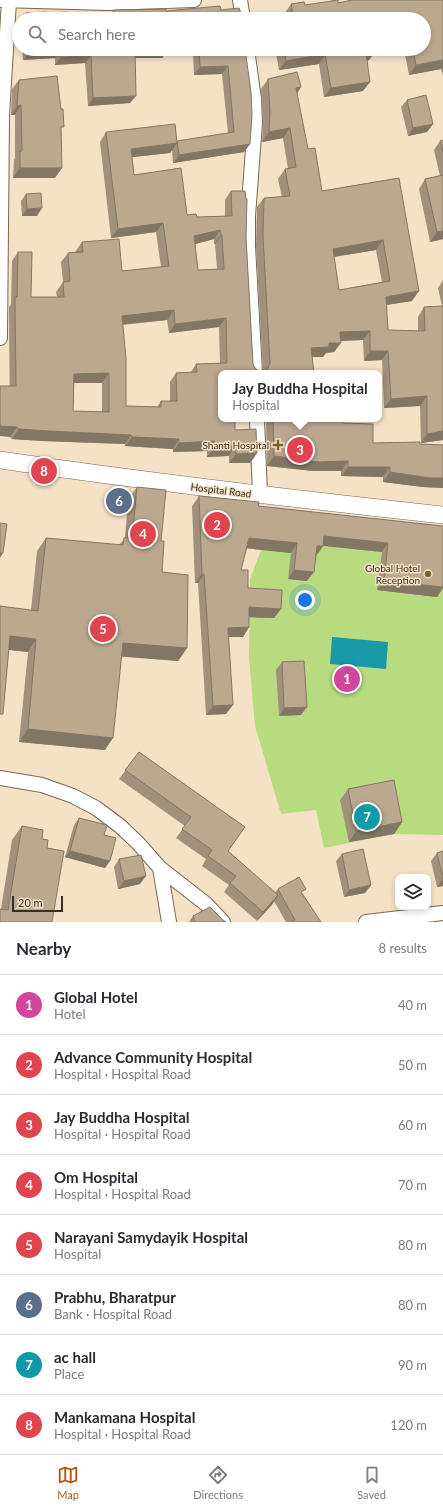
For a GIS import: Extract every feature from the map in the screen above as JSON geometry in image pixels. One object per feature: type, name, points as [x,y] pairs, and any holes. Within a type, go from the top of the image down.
[{"type":"street","points":[[0,338],[4,0],[107,3],[194,0]]},
{"type":"street","points":[[240,0],[242,12]]},
{"type":"street","points":[[248,56],[254,99],[255,123],[248,216],[248,246],[255,370]]},
{"type":"street","points":[[257,422],[260,495]]},
{"type":"street","name":"Hospital Road","points":[[0,460],[74,472],[443,516]]},
{"type":"street","points":[[0,778],[42,785],[73,796],[96,808],[120,826],[138,843],[160,868],[206,904],[223,922]]},
{"type":"street","points":[[160,868],[169,922]]},
{"type":"street","points":[[366,922],[443,913]]},
{"type":"green space","points":[[265,517],[443,563],[443,835],[394,834],[324,848],[316,810],[281,814],[255,726],[249,658],[250,579],[261,550]]},
{"type":"water","points":[[332,637],[388,642],[386,669],[330,664]]},
{"type":"building","points":[[338,0],[338,3],[352,0],[443,0],[443,60],[416,65],[414,56],[431,56],[431,12],[293,12],[291,4],[304,2],[305,5]]},
{"type":"building","points":[[220,6],[221,10],[239,8],[240,12],[114,12],[114,10],[166,9],[166,11]]},
{"type":"building","points":[[61,56],[91,56],[61,57]]},
{"type":"building","points":[[91,56],[135,56],[136,96],[93,98]]},
{"type":"building","points":[[199,56],[246,56],[251,92],[252,115],[250,144],[179,155],[177,141],[234,132],[228,66],[200,67]]},
{"type":"building","points":[[285,56],[314,56],[286,61]]},
{"type":"building","points":[[325,56],[366,56],[370,82],[331,88]]},
{"type":"building","points":[[297,72],[301,87],[296,88],[308,149],[315,148],[322,191],[399,178],[419,291],[386,297],[388,330],[425,331],[424,307],[443,306],[443,431],[427,434],[427,396],[391,399],[388,351],[370,351],[370,331],[340,332],[341,343],[329,343],[329,347],[311,348],[314,370],[267,370],[270,363],[263,236],[264,198],[290,196],[285,169],[296,167],[290,128],[269,132],[270,113],[268,79]],"holes":[[[383,240],[390,281],[339,290],[333,249]]]},
{"type":"building","points":[[57,76],[61,109],[63,109],[64,127],[61,127],[62,168],[20,168],[20,151],[22,151],[21,105],[17,106],[19,80]]},
{"type":"building","points":[[426,95],[433,124],[413,128],[407,100]]},
{"type":"building","points":[[175,124],[177,143],[131,149],[134,175],[181,168],[187,215],[196,214],[197,217],[232,216],[231,191],[245,191],[247,199],[246,237],[253,364],[257,370],[218,370],[218,422],[235,422],[235,430],[256,429],[257,453],[236,454],[235,446],[214,447],[214,441],[179,443],[179,439],[19,429],[17,427],[0,426],[0,386],[16,386],[15,297],[17,297],[18,252],[32,252],[31,297],[64,297],[63,282],[70,281],[68,253],[83,252],[82,242],[119,239],[122,271],[169,266],[163,223],[118,229],[106,132]],"holes":[[[220,230],[222,235],[224,269],[198,270],[194,236]],[[174,310],[175,324],[226,318],[227,363],[196,364],[197,372],[176,373],[177,401],[161,401],[161,407],[126,406],[126,358],[122,316]],[[109,373],[109,412],[73,411],[74,374]]]},
{"type":"building","points":[[443,140],[443,152],[440,141]]},
{"type":"building","points":[[443,175],[443,231],[437,232],[425,179]]},
{"type":"building","points":[[41,193],[42,208],[27,209],[26,194]]},
{"type":"building","points":[[273,422],[343,422],[373,424],[373,443],[420,442],[420,444],[443,445],[443,478],[430,478],[390,472],[390,467],[348,467],[348,461],[319,462],[274,456]]},
{"type":"building","points":[[137,487],[166,490],[161,541],[164,541],[162,572],[188,575],[187,648],[123,643],[113,738],[28,729],[36,639],[10,636],[3,714],[0,714],[0,606],[38,611],[46,538],[123,545],[124,538],[132,538]]},
{"type":"building","points":[[199,496],[259,502],[258,506],[443,526],[443,587],[384,581],[388,543],[324,536],[323,546],[317,546],[314,572],[294,570],[297,543],[249,538],[241,570],[248,570],[248,588],[282,590],[281,609],[249,607],[249,627],[228,628],[233,705],[213,706],[204,574],[202,574]]},
{"type":"building","points":[[0,523],[7,524],[3,553],[0,553]]},
{"type":"building","points":[[304,661],[307,707],[284,708],[282,662]]},
{"type":"building","points":[[139,752],[245,827],[228,851],[278,895],[263,912],[230,883],[236,876],[208,856],[212,850],[182,829],[191,817],[125,770]]},
{"type":"building","points":[[394,780],[402,822],[356,831],[348,789]]},
{"type":"building","points":[[79,818],[107,825],[104,835],[116,838],[110,861],[70,851]]},
{"type":"building","points":[[22,826],[43,830],[42,839],[48,840],[47,848],[64,851],[52,922],[0,922],[0,909],[8,910]]},
{"type":"building","points":[[363,849],[371,885],[349,890],[342,854]]},
{"type":"building","points":[[443,851],[443,879],[437,853]]},
{"type":"building","points":[[141,855],[146,876],[124,881],[119,859]]},
{"type":"building","points":[[299,877],[306,889],[301,892],[321,922],[292,922],[295,920],[278,889]]},
{"type":"building","points":[[210,907],[226,922],[195,922],[193,916]]},
{"type":"place","name":"Shanti Hospital","points":[[278,445]]},
{"type":"place","name":"Jay Buddha Hospital","points":[[300,450]]},
{"type":"place","name":"Mankamana Hospital","points":[[44,471]]},
{"type":"place","name":"Prabhu, Bharatpur","points":[[119,501]]},
{"type":"place","name":"Advance Community Hospital","points":[[217,525]]},
{"type":"place","name":"Om Hospital","points":[[143,534]]},
{"type":"place","name":"Global Hotel Reception","points":[[428,574]]},
{"type":"place","name":"Narayani Samydayik Hospital","points":[[103,629]]},
{"type":"place","name":"Global Hotel","points":[[347,679]]},
{"type":"place","name":"ac hall","points":[[367,817]]}]
